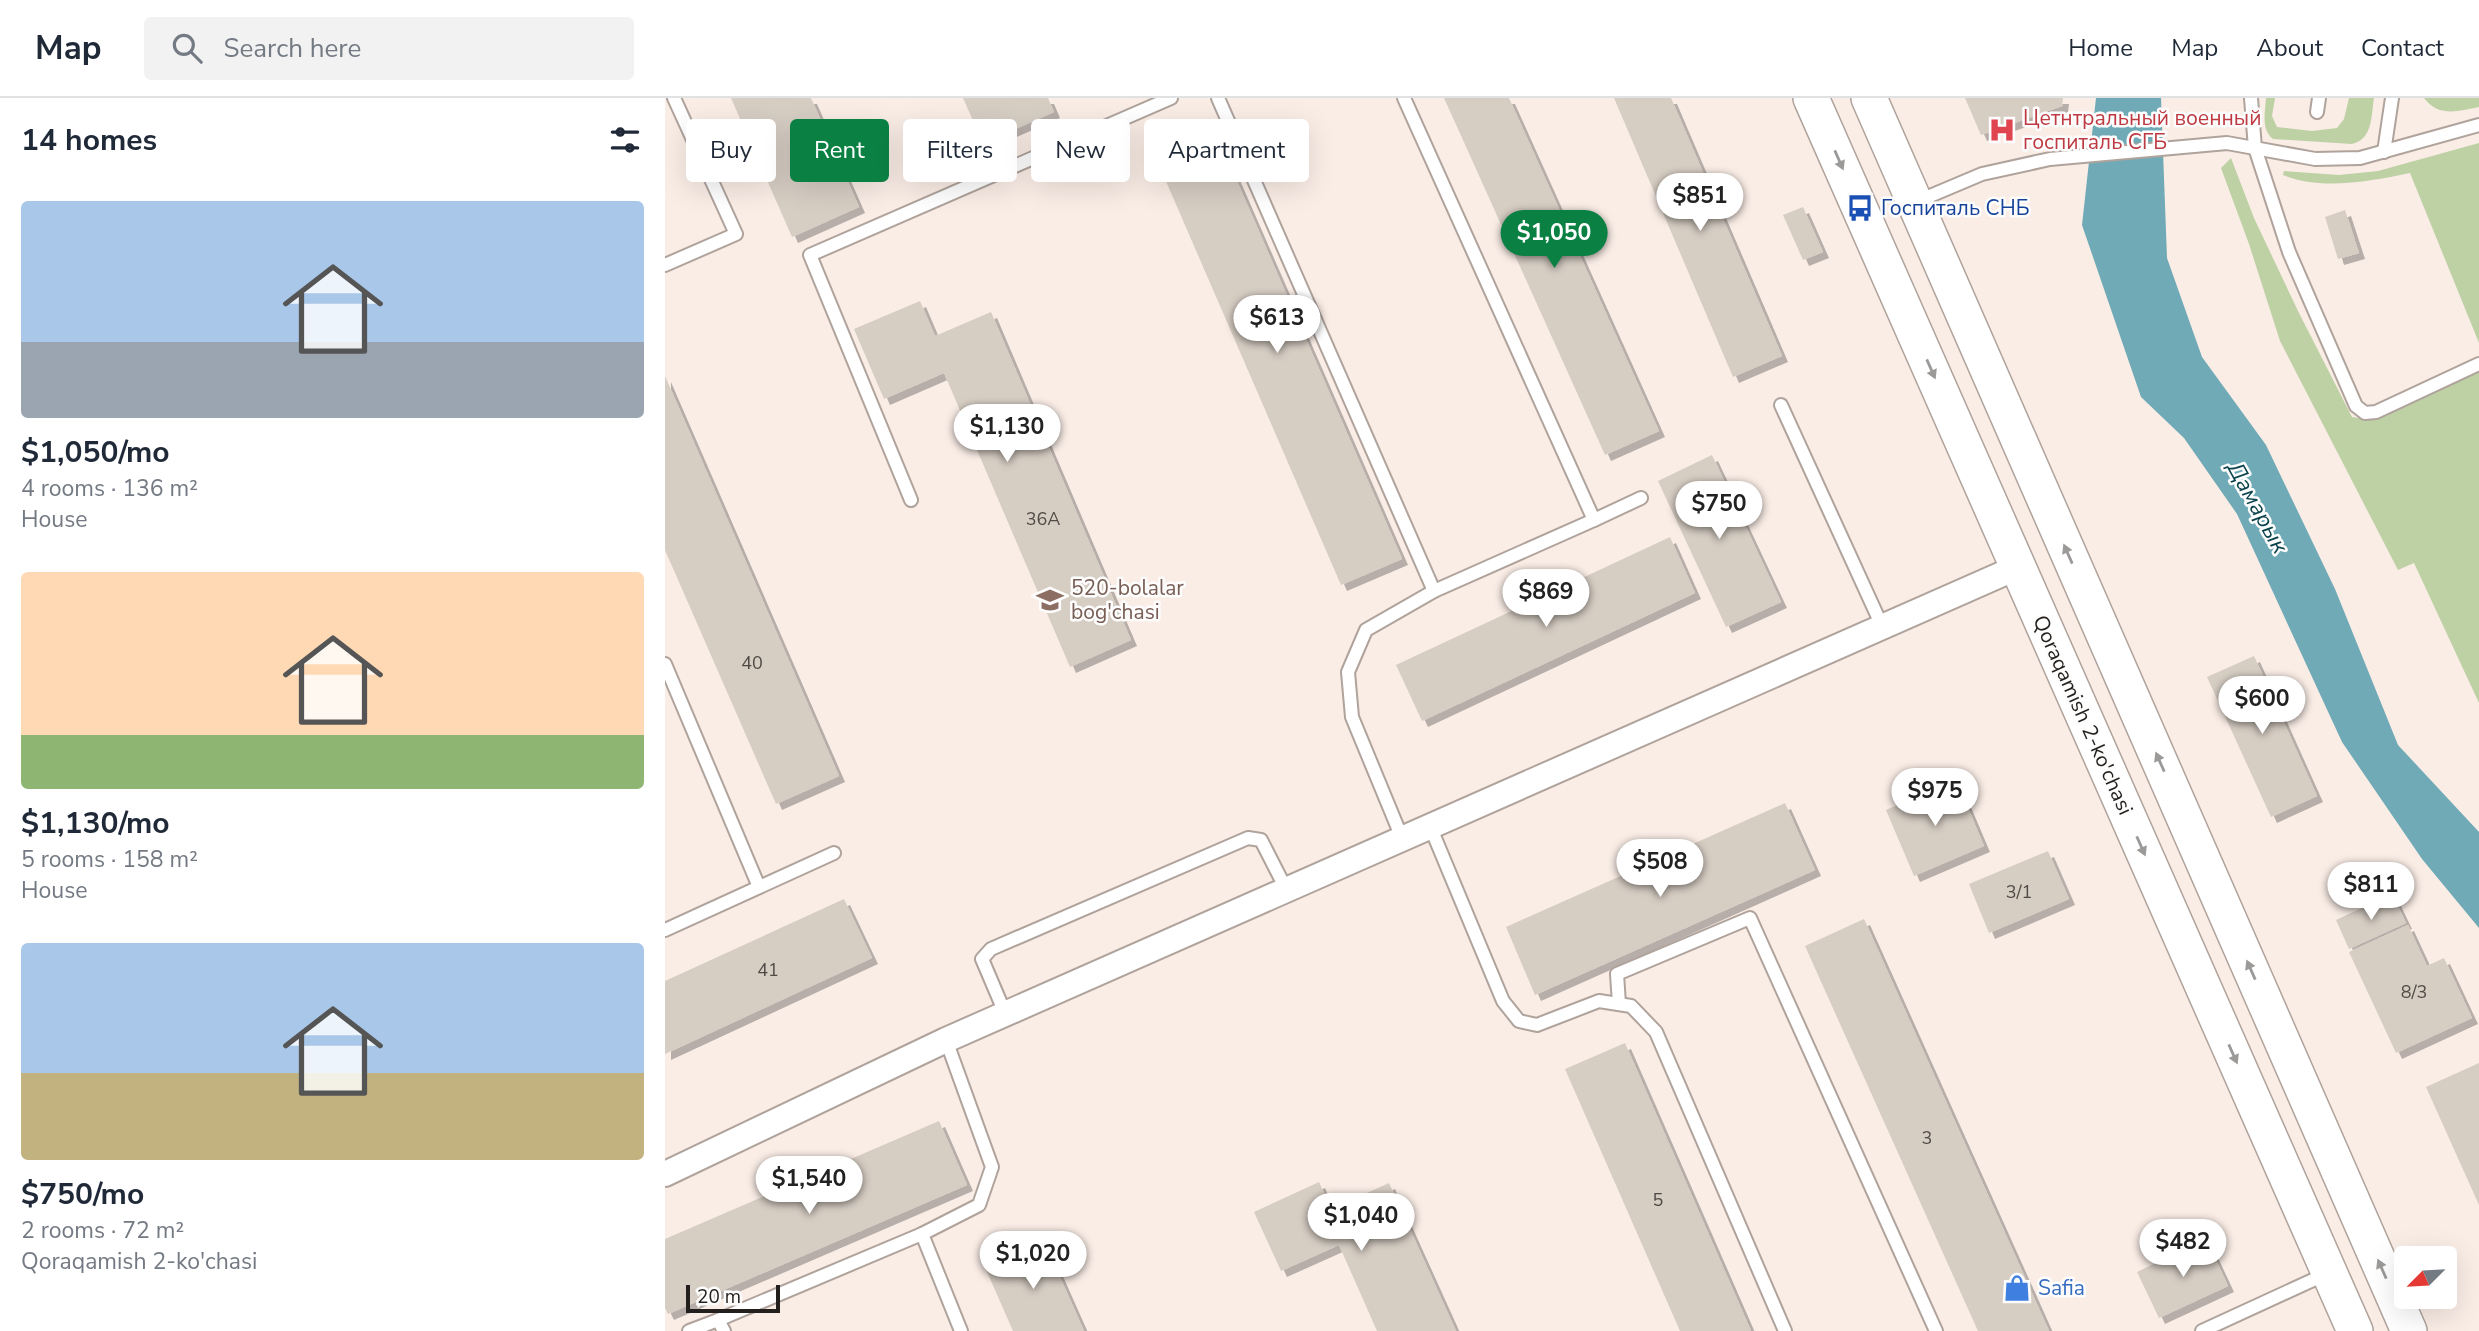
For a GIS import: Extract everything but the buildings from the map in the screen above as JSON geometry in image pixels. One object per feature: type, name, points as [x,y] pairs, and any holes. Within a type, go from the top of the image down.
[{"type":"main road","name":"Qoraqamish 2-ko'chasi","points":[[1811,98],[2355,1331]]},
{"type":"main road","points":[[1869,98],[2409,1331]]},
{"type":"main road","points":[[1955,422],[2001,401]]},
{"type":"street","points":[[665,1174],[1005,1013],[2018,567]]},
{"type":"lane","points":[[665,265],[736,234],[674,98]]},
{"type":"lane","points":[[911,500],[810,255],[1171,98]]},
{"type":"lane","points":[[1219,98],[1434,591]]},
{"type":"lane","points":[[1403,98],[1594,520]]},
{"type":"lane","points":[[2251,98],[2255,148],[2289,252],[2356,406],[2370,414],[2376,412],[2479,364]]},
{"type":"lane","points":[[2317,112],[2319,98]]},
{"type":"lane","points":[[2384,152],[2392,98]]},
{"type":"lane","points":[[1915,203],[1982,174],[2050,159],[2227,143],[2289,156],[2336,160],[2360,158],[2479,125]]},
{"type":"lane","points":[[1781,405],[1881,626]]},
{"type":"lane","points":[[1402,838],[1352,717],[1348,672],[1366,630],[1434,591],[1641,498]]},
{"type":"lane","points":[[665,664],[759,887]]},
{"type":"lane","points":[[1430,826],[1503,1001],[1518,1021],[1537,1026],[1598,1001],[1630,1006],[1656,1032],[1785,1331]]},
{"type":"lane","points":[[1005,1013],[982,959],[991,949],[1248,838],[1261,839],[1286,889]]},
{"type":"lane","points":[[665,930],[834,853]]},
{"type":"lane","points":[[1619,1004],[1617,974],[1750,918],[1936,1331]]},
{"type":"lane","points":[[689,1331],[721,1325],[922,1234],[979,1205],[992,1167],[946,1040]]},
{"type":"lane","points":[[922,1234],[961,1331]]},
{"type":"lane","points":[[2202,1331],[2329,1273]]},
{"type":"green space","points":[[2266,98],[2275,98],[2272,116],[2277,127],[2312,131],[2337,128],[2344,119],[2349,98],[2374,98],[2367,132],[2352,144],[2273,139],[2265,126]]},
{"type":"green space","points":[[2424,98],[2479,98],[2479,107],[2442,111]]},
{"type":"green space","points":[[2479,143],[2479,343],[2410,173],[2329,184],[2297,180],[2283,175],[2284,171],[2339,175],[2378,171]]},
{"type":"green space","points":[[2231,158],[2254,218],[2352,417],[2359,418],[2479,364],[2479,703],[2414,563],[2398,570],[2280,341],[2221,168]]},
{"type":"water","name":"Дамарык","points":[[2096,98],[2161,98],[2167,258],[2202,357],[2266,445],[2335,589],[2398,745],[2479,832],[2479,928],[2422,859],[2342,742],[2237,514],[2184,438],[2141,397],[2082,225]]},
{"type":"place","name":"Цетнтральный военный госпиталь СГБ","points":[[2002,130]]},
{"type":"place","name":"Госпиталь СНБ","points":[[1860,208]]},
{"type":"place","name":"520-bolalar bog'chasi","points":[[1050,600]]},
{"type":"place","name":"Safia","points":[[2017,1288]]}]
